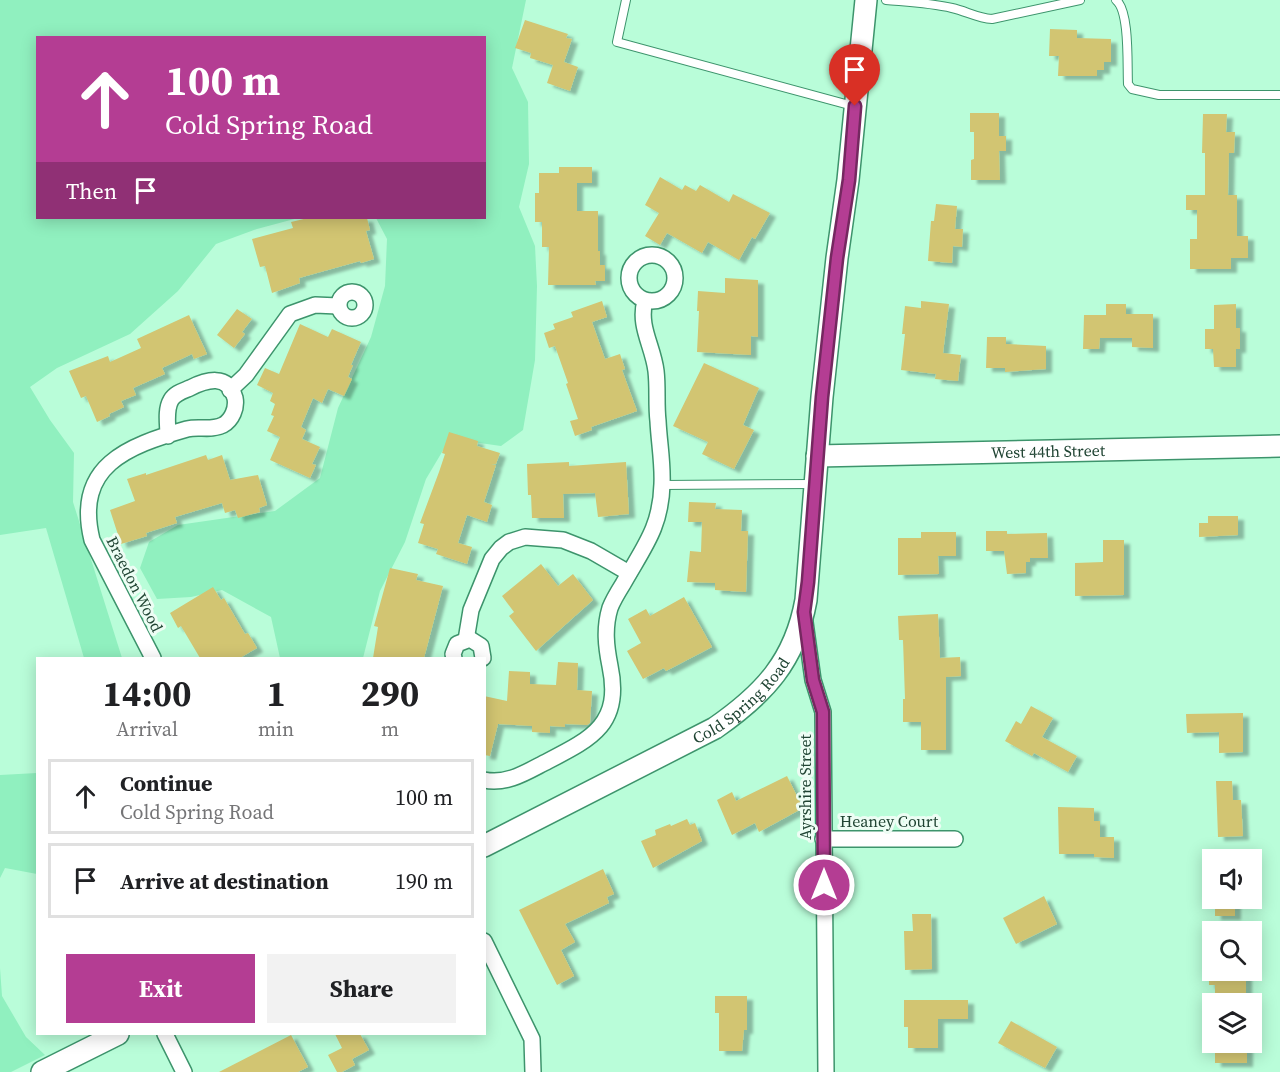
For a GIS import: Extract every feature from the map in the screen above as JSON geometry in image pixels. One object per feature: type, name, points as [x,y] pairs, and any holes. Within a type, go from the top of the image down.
[{"type":"street","name":"Cold Spring Road","points":[[486,845],[691,741],[733,715],[758,695],[774,676],[791,647],[804,612],[822,397],[837,258],[849,180],[866,0]]},
{"type":"street","points":[[486,780],[498,781],[518,776],[583,743],[600,729],[611,709],[614,695],[606,640],[607,619],[611,604],[656,528],[662,485],[657,374],[643,320],[645,301]]},
{"type":"street","points":[[230,390],[246,375],[290,314],[315,305],[338,306]]},
{"type":"street","points":[[206,380],[222,382],[230,390],[236,406],[232,418],[225,424],[213,428],[191,428],[168,436],[168,406],[177,393],[206,380]]},
{"type":"street","name":"Braedon Wood","points":[[152,657],[92,540],[88,513],[92,489],[100,474],[118,455],[133,447],[168,436]]},
{"type":"street","name":"West 44th Street","points":[[817,456],[1280,446]]},
{"type":"street","points":[[466,640],[471,610],[492,560],[509,542],[525,537],[562,540],[591,551],[629,573]]},
{"type":"street","name":"Ayrshire Street","points":[[804,612],[813,680],[823,712],[826,1072]]},
{"type":"street","points":[[454,657],[457,644],[466,640],[474,640],[481,646],[483,657]]},
{"type":"street","name":"Heaney Court","points":[[824,839],[955,839]]},
{"type":"street","points":[[486,945],[532,1039],[533,1072]]},
{"type":"street","points":[[42,1072],[116,1035]]},
{"type":"street","points":[[166,1035],[184,1072]]},
{"type":"lane","points":[[626,0],[617,42],[855,106]]},
{"type":"lane","points":[[886,0],[944,6],[981,18],[992,19],[1080,0]]},
{"type":"lane","points":[[1116,0],[1120,3],[1125,15],[1128,84],[1132,89],[1159,95],[1280,94]]},
{"type":"lane","points":[[662,485],[815,484]]},
{"type":"green space","points":[[0,0],[526,0],[512,68],[528,102],[529,164],[519,207],[535,246],[537,286],[535,360],[523,430],[501,446],[459,440],[445,447],[426,479],[405,542],[380,591],[363,657],[280,657],[271,617],[222,590],[191,597],[157,599],[140,568],[149,542],[178,525],[275,511],[320,478],[338,408],[371,337],[385,286],[387,239],[377,219],[486,219],[486,36],[36,36],[36,219],[294,219],[257,229],[216,244],[178,291],[130,334],[57,368],[30,387],[74,453],[73,502],[122,657],[84,657],[46,528],[0,535]]},
{"type":"green space","points":[[36,773],[36,874],[5,868],[0,878],[0,775]]},
{"type":"green space","points":[[0,968],[2,996],[26,1037],[45,1055],[11,1072],[0,1072]]},
{"type":"building","points":[[525,20],[568,34],[566,38],[572,39],[564,62],[578,67],[570,91],[547,83],[553,65],[530,58],[531,53],[515,48]]},
{"type":"building","points":[[1050,29],[1077,30],[1077,38],[1111,39],[1111,62],[1104,62],[1104,70],[1097,70],[1097,76],[1058,76],[1059,56],[1049,56]]},
{"type":"building","points":[[970,113],[999,113],[999,136],[1006,136],[1006,151],[999,151],[1000,180],[971,180],[974,132],[970,132]]},
{"type":"building","points":[[1203,114],[1227,114],[1226,132],[1235,132],[1234,153],[1229,153],[1228,195],[1237,195],[1237,236],[1248,236],[1248,258],[1231,258],[1231,269],[1190,269],[1190,239],[1197,239],[1197,210],[1186,210],[1186,195],[1205,195],[1205,153],[1202,153]]},
{"type":"building","points":[[559,167],[592,167],[592,183],[577,183],[577,211],[598,211],[598,251],[600,251],[600,265],[605,265],[605,281],[595,281],[596,285],[548,285],[549,247],[542,247],[542,222],[535,222],[535,193],[539,193],[539,173],[559,173]]},
{"type":"building","points":[[660,177],[682,190],[685,185],[696,191],[700,185],[729,202],[733,194],[770,213],[755,239],[752,237],[739,260],[708,242],[702,253],[667,233],[660,245],[645,236],[659,213],[645,205]]},
{"type":"building","points":[[936,204],[957,206],[955,229],[963,229],[962,247],[953,246],[952,263],[928,261],[931,221],[934,221]]},
{"type":"building","points":[[304,219],[367,219],[370,230],[366,231],[374,259],[299,278],[300,283],[272,293],[265,266],[260,267],[252,239],[293,228],[291,222]]},
{"type":"building","points":[[725,278],[758,280],[758,337],[751,336],[751,355],[697,352],[698,291],[725,293]]},
{"type":"building","points":[[602,301],[607,317],[592,322],[605,359],[620,354],[625,369],[622,370],[637,411],[591,427],[592,430],[575,436],[570,421],[578,419],[566,384],[568,383],[555,346],[549,348],[544,333],[555,329],[553,324],[573,317],[571,312]]},
{"type":"building","points":[[921,301],[949,304],[943,353],[961,355],[958,381],[935,379],[936,374],[901,370],[905,306],[921,308]]},
{"type":"building","points":[[1106,304],[1126,304],[1126,314],[1153,314],[1153,348],[1132,347],[1132,338],[1100,338],[1099,349],[1083,349],[1084,315],[1106,315]]},
{"type":"building","points":[[1236,304],[1236,328],[1240,328],[1240,349],[1236,349],[1236,367],[1214,367],[1213,349],[1205,349],[1205,329],[1214,329],[1214,305]]},
{"type":"building","points":[[237,309],[252,319],[242,332],[245,334],[234,348],[217,335]]},
{"type":"building","points":[[189,315],[207,354],[194,359],[192,354],[162,368],[165,374],[133,388],[136,395],[121,401],[124,407],[97,422],[86,396],[81,398],[69,371],[108,356],[110,362],[141,348],[137,339]]},
{"type":"building","points":[[300,324],[328,337],[332,329],[361,342],[351,365],[353,365],[348,377],[352,379],[344,396],[328,389],[322,403],[313,398],[301,427],[306,430],[302,439],[320,447],[312,464],[316,465],[310,478],[270,460],[280,437],[267,431],[274,416],[271,415],[275,404],[270,401],[273,393],[257,385],[265,368],[279,374]]},
{"type":"building","points":[[987,337],[1006,337],[1006,344],[1046,346],[1046,369],[1005,372],[1005,368],[986,368]]},
{"type":"building","points":[[704,363],[759,388],[743,425],[754,430],[734,469],[702,454],[708,442],[673,426]]},
{"type":"building","points":[[449,432],[478,441],[477,446],[500,453],[496,464],[491,465],[496,465],[484,502],[492,505],[487,522],[467,515],[458,543],[472,547],[467,564],[436,554],[438,549],[418,543],[424,524],[420,523],[445,454],[442,453]]},
{"type":"building","points":[[206,455],[208,460],[222,455],[230,480],[258,475],[267,505],[259,508],[260,512],[238,518],[235,510],[225,513],[222,503],[175,517],[177,523],[121,544],[110,510],[135,501],[127,479]]},
{"type":"building","points":[[569,462],[569,466],[626,462],[629,514],[598,517],[595,493],[563,494],[564,518],[532,518],[531,495],[528,495],[527,464]]},
{"type":"building","points":[[689,502],[716,503],[715,509],[742,510],[741,531],[748,531],[746,592],[715,590],[715,583],[687,582],[690,551],[701,552],[702,522],[688,522]]},
{"type":"building","points":[[1208,516],[1238,516],[1238,535],[1199,537],[1199,523],[1208,523]]},
{"type":"building","points":[[986,531],[1007,531],[1007,534],[1047,533],[1048,558],[1030,558],[1030,562],[1026,562],[1026,573],[1007,574],[1004,551],[986,551]]},
{"type":"building","points":[[921,532],[956,532],[956,556],[938,556],[939,574],[898,575],[898,538],[921,538]]},
{"type":"building","points":[[1103,540],[1124,540],[1124,595],[1075,596],[1075,563],[1103,562]]},
{"type":"building","points":[[541,564],[558,586],[573,574],[593,600],[536,651],[509,616],[514,612],[502,596]]},
{"type":"building","points":[[390,568],[418,574],[416,580],[443,586],[424,657],[373,657],[378,627],[374,626]]},
{"type":"building","points":[[213,587],[221,600],[224,598],[245,634],[248,633],[257,648],[242,657],[199,657],[181,626],[178,628],[170,613]]},
{"type":"building","points":[[684,597],[712,647],[666,671],[664,668],[643,679],[627,651],[641,643],[628,619],[646,609],[650,616]]},
{"type":"building","points":[[938,614],[940,658],[960,657],[961,676],[946,677],[946,750],[921,750],[921,722],[903,722],[903,699],[905,699],[903,640],[899,640],[898,616]]},
{"type":"building","points":[[558,662],[578,663],[577,690],[592,691],[590,723],[587,725],[565,724],[565,727],[550,726],[550,733],[532,732],[532,726],[498,724],[490,756],[486,755],[486,696],[507,701],[509,671],[530,672],[530,684],[556,685]]},
{"type":"building","points":[[1031,706],[1053,718],[1042,737],[1077,756],[1068,772],[1034,753],[1032,756],[1005,741],[1016,721],[1021,724]]},
{"type":"building","points":[[1243,713],[1243,752],[1219,753],[1219,732],[1187,733],[1186,714]]},
{"type":"building","points":[[787,776],[803,808],[759,832],[755,823],[732,835],[717,800],[732,792],[736,801]]},
{"type":"building","points":[[1216,781],[1232,781],[1233,800],[1241,800],[1243,836],[1218,837]]},
{"type":"building","points":[[1058,807],[1094,808],[1094,821],[1100,821],[1100,837],[1114,837],[1114,858],[1094,857],[1094,854],[1059,854]]},
{"type":"building","points":[[687,819],[690,825],[695,823],[702,841],[653,868],[641,841],[656,835],[655,830]]},
{"type":"building","points":[[603,869],[614,894],[607,897],[609,903],[565,924],[575,942],[561,950],[574,976],[557,985],[519,910]]},
{"type":"building","points":[[1044,896],[1057,924],[1016,944],[1003,918]]},
{"type":"building","points":[[1215,909],[1235,909],[1235,916],[1215,916]]},
{"type":"building","points":[[912,914],[931,914],[932,969],[905,970],[904,931],[913,931]]},
{"type":"building","points":[[1209,981],[1246,981],[1246,993],[1215,993],[1215,985],[1209,985]]},
{"type":"building","points":[[715,996],[747,996],[747,1030],[744,1030],[742,1051],[719,1051],[719,1013],[715,1013]]},
{"type":"building","points":[[904,1000],[968,1000],[968,1019],[938,1019],[938,1048],[908,1048],[908,1027],[904,1027]]},
{"type":"building","points":[[1011,1021],[1057,1047],[1045,1068],[998,1043]]},
{"type":"building","points":[[291,1035],[308,1067],[298,1072],[219,1072]]},
{"type":"building","points":[[336,1035],[361,1035],[369,1050],[352,1059],[355,1065],[342,1072],[337,1072],[328,1055],[342,1048]]},
{"type":"building","points":[[1215,1053],[1247,1053],[1247,1063],[1215,1063]]},
{"type":"route","points":[[824,885],[823,712],[813,680],[804,612],[822,397],[837,258],[849,180],[855,106]]}]
